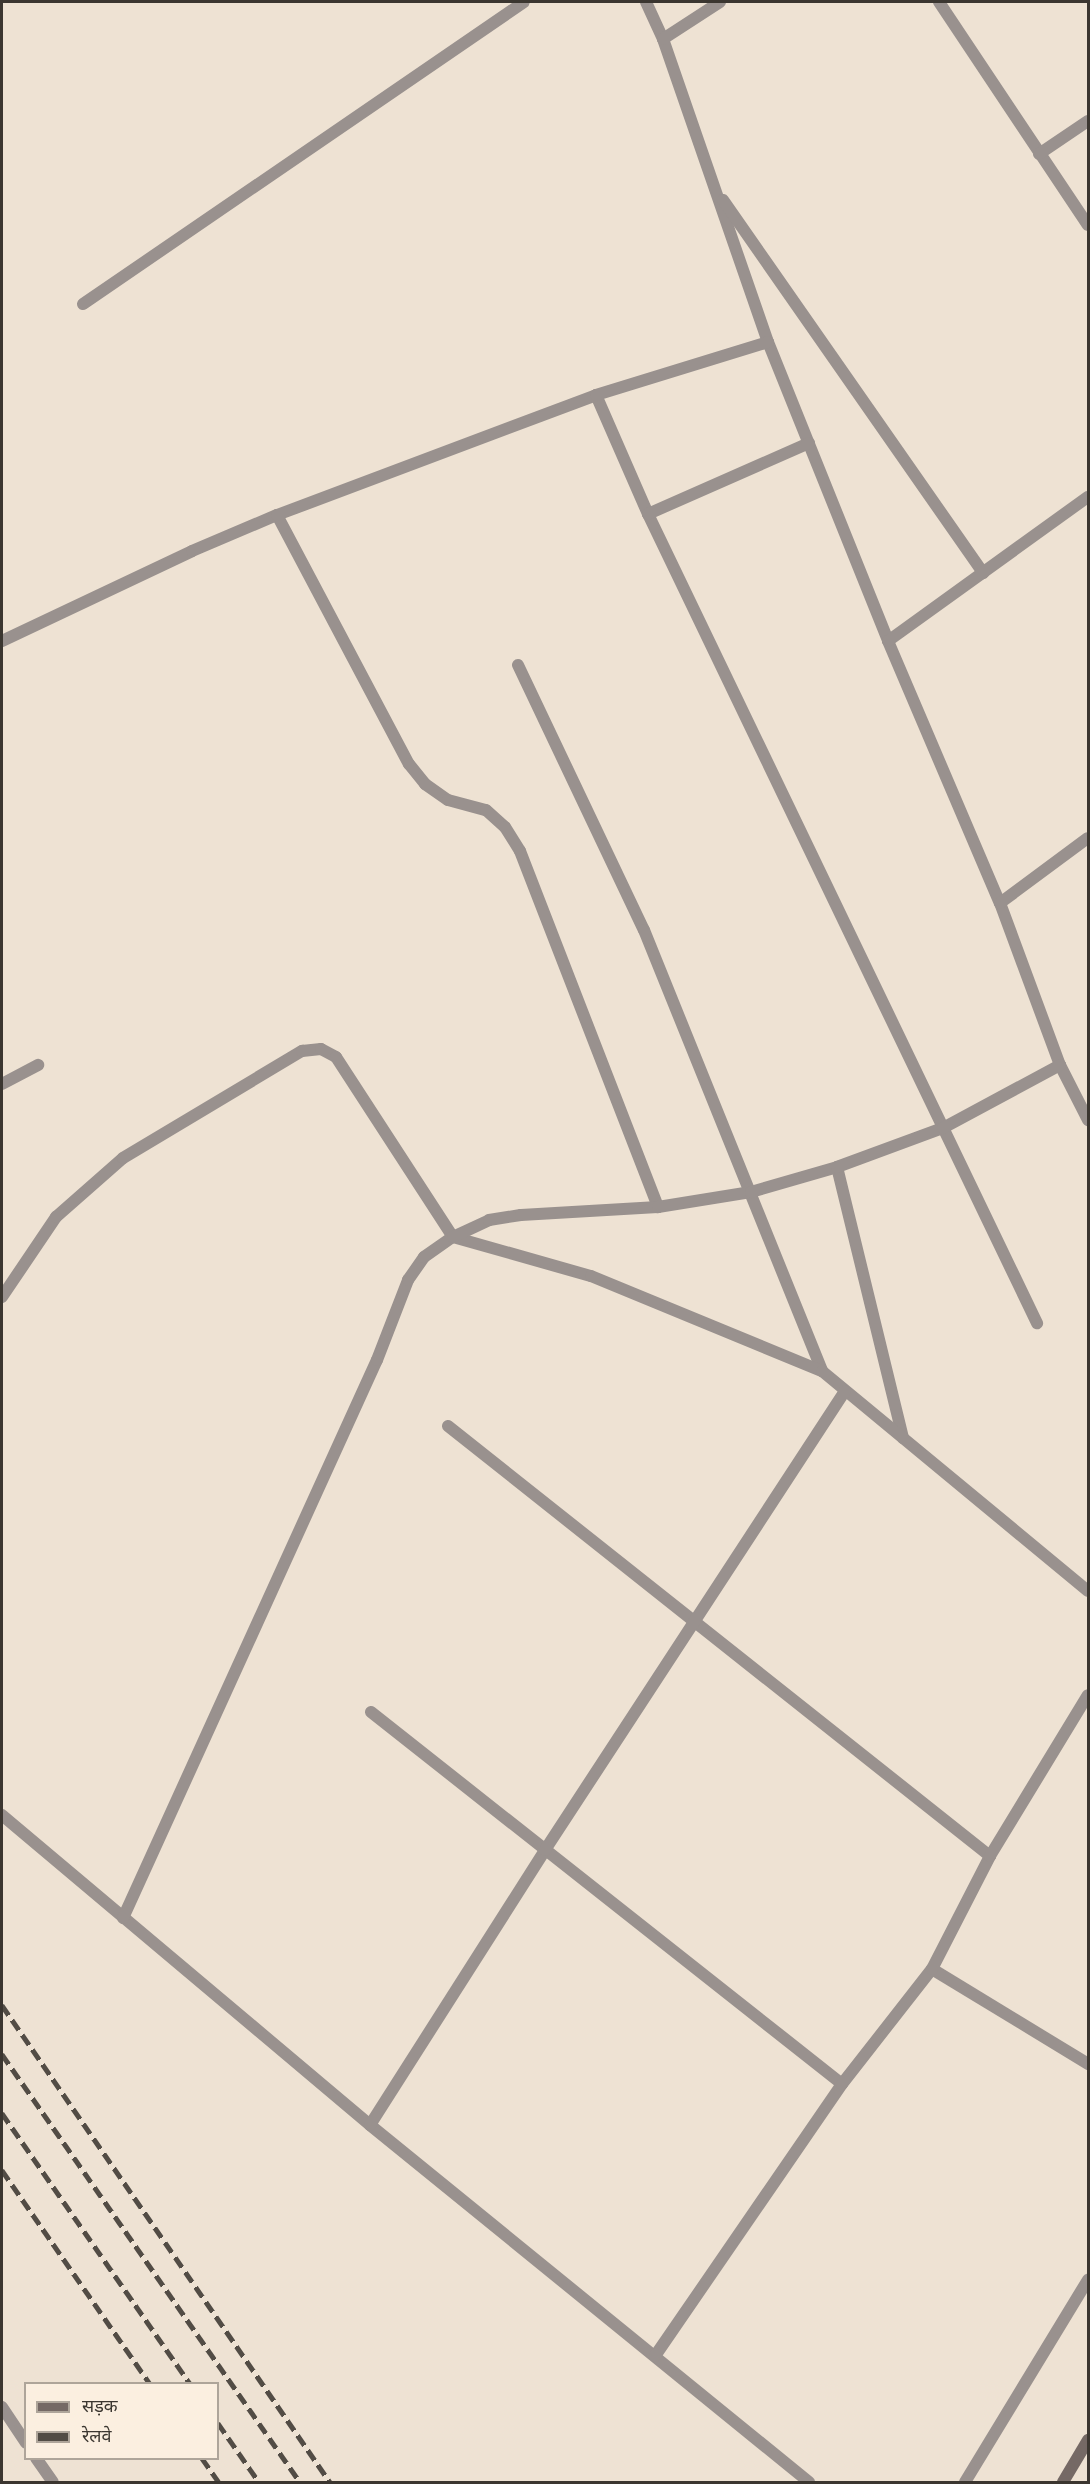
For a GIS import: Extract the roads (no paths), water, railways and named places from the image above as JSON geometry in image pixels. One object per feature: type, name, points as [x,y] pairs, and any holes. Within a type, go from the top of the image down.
[{"type":"main road","points":[[1063,2482],[1089,2440]]},
{"type":"street","points":[[83,304],[524,2]]},
{"type":"street","points":[[646,2],[663,39],[768,342],[888,641],[1000,903],[1060,1065],[1089,1120]]},
{"type":"street","points":[[663,39],[720,2]]},
{"type":"street","points":[[939,2],[1039,154],[1089,225]]},
{"type":"street","points":[[1039,154],[1089,121]]},
{"type":"street","points":[[715,188],[983,573]]},
{"type":"street","points":[[2,641],[277,515],[596,395],[768,342]]},
{"type":"street","points":[[596,395],[648,514],[1037,1323]]},
{"type":"street","points":[[648,514],[809,443]]},
{"type":"street","points":[[888,641],[1089,497]]},
{"type":"street","points":[[277,515],[409,764],[424,784],[448,800],[486,810],[505,827],[520,851],[658,1206]]},
{"type":"street","points":[[518,665],[644,930],[822,1371]]},
{"type":"street","points":[[1000,903],[1089,838]]},
{"type":"street","points":[[2,1297],[56,1217],[123,1158],[302,1051],[321,1049],[336,1057],[453,1237],[591,1276],[822,1371],[1089,1591]]},
{"type":"street","points":[[2,1084],[38,1065]]},
{"type":"street","points":[[123,1918],[377,1360],[408,1280],[424,1257],[453,1237],[489,1220],[658,1206],[751,1192],[837,1167],[943,1128],[1060,1065]]},
{"type":"street","points":[[837,1167],[903,1438]]},
{"type":"street","points":[[370,2125],[545,1850],[845,1391]]},
{"type":"street","points":[[448,1426],[990,1856]]},
{"type":"street","points":[[655,2356],[842,2084],[932,1969],[990,1856],[1089,1695]]},
{"type":"street","points":[[371,1712],[842,2084]]},
{"type":"street","points":[[2,1815],[370,2125],[808,2482]]},
{"type":"street","points":[[932,1969],[1089,2064]]},
{"type":"street","points":[[965,2482],[1089,2280]]},
{"type":"street","points":[[2,2407],[24,2440]]},
{"type":"street","points":[[37,2460],[53,2482]]},
{"type":"railway","points":[[2,2005],[330,2482]]},
{"type":"railway","points":[[2,2054],[300,2482]]},
{"type":"railway","points":[[2,2113],[189,2382]]},
{"type":"railway","points":[[2,2170],[149,2382]]},
{"type":"railway","points":[[219,2424],[259,2482]]},
{"type":"railway","points":[[203,2460],[219,2482]]}]
